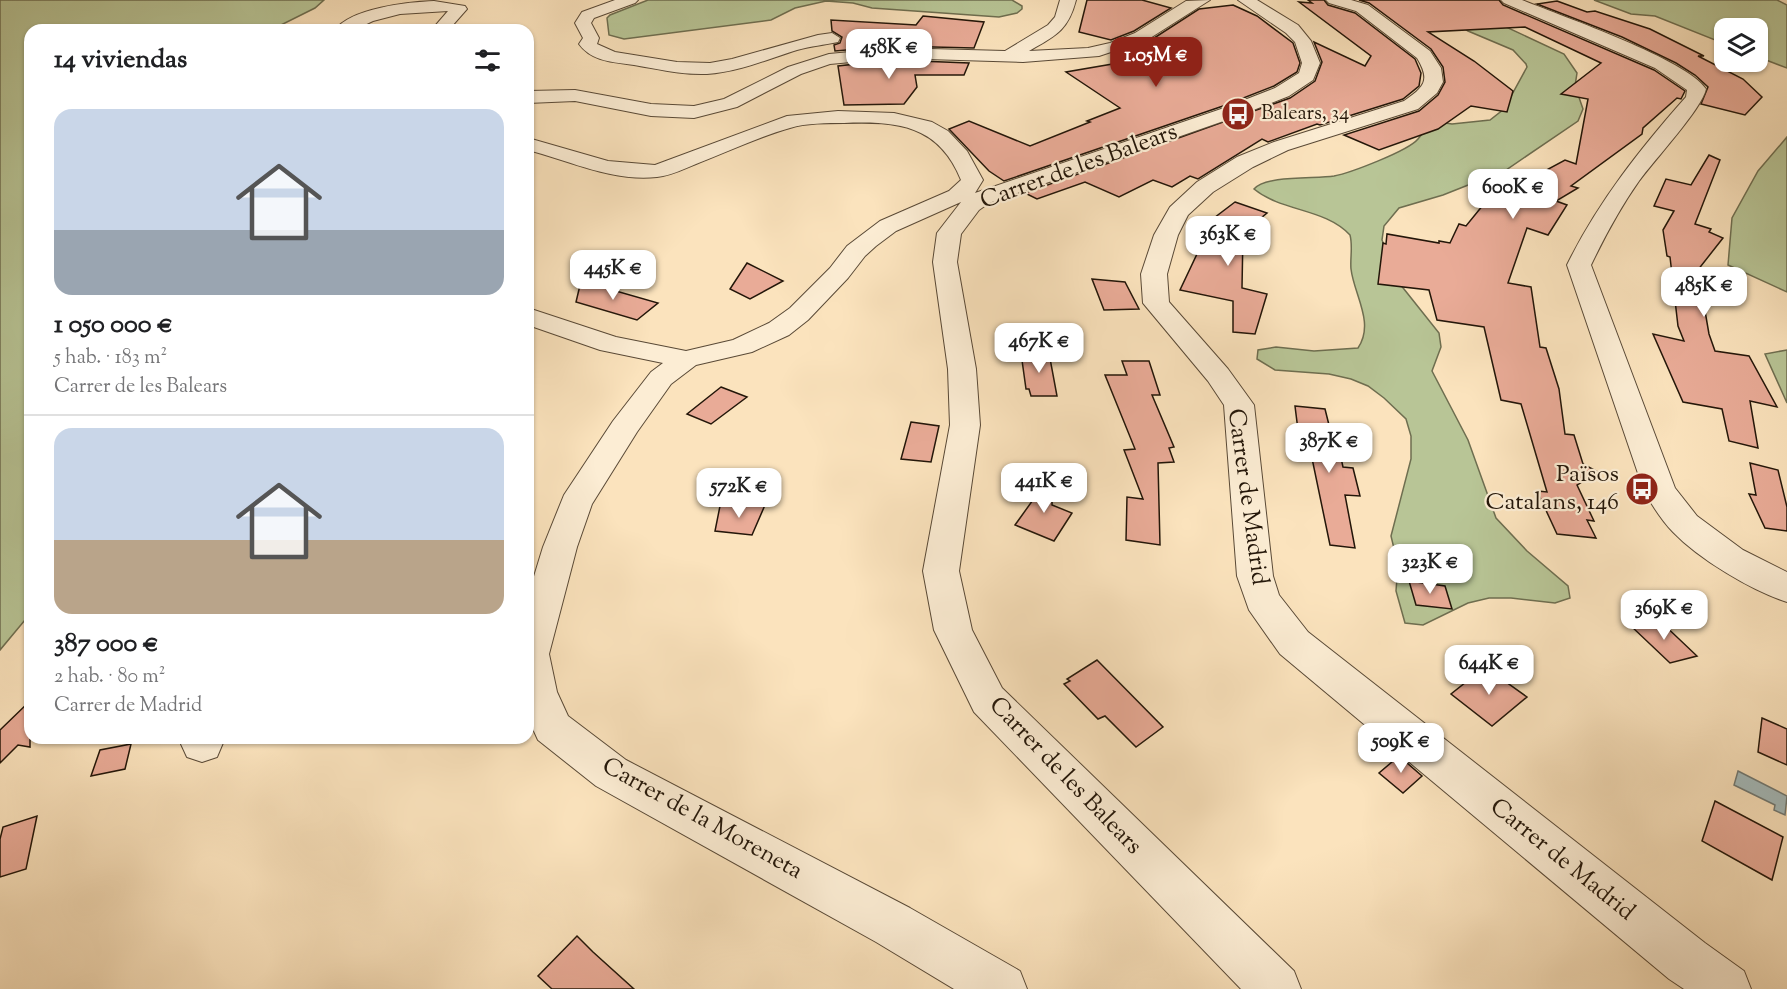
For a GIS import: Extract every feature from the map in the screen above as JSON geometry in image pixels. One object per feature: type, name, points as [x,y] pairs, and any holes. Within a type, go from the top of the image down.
[{"type":"street","points":[[630,0],[588,15],[583,23],[591,38],[588,44],[592,50],[618,58],[668,65],[719,68],[822,38],[857,37],[1012,55],[1054,29],[1064,18],[1068,0]]},
{"type":"street","points":[[534,97],[566,94],[658,111],[712,109],[748,97],[803,65],[835,58],[904,54],[1042,56],[1089,52],[1132,41],[1184,6],[1202,0]]},
{"type":"street","name":"Carrer de les Balears","points":[[1246,0],[1292,29],[1303,41],[1311,63],[1307,76],[1282,92],[1231,112],[977,192],[949,233],[945,262],[962,369],[965,425],[941,571],[952,630],[988,700],[1276,989]]},
{"type":"street","name":"Carrer de Madrid","points":[[1334,0],[1362,8],[1424,55],[1432,68],[1434,82],[1428,93],[1411,105],[1281,146],[1245,162],[1205,187],[1178,212],[1166,235],[1154,274],[1156,303],[1218,375],[1239,405],[1255,576],[1262,600],[1294,643],[1687,961],[1726,989]]},
{"type":"street","points":[[1509,0],[1661,64],[1697,89],[1695,98],[1647,153],[1589,243],[1579,265],[1660,491],[1686,524],[1731,559],[1787,588]]},
{"type":"street","points":[[352,24],[360,18],[386,8],[452,4],[459,9],[445,24]]},
{"type":"street","points":[[534,146],[614,171],[639,173],[658,171],[787,122],[831,117],[897,120],[925,126],[942,137],[956,151],[969,172],[977,192]]},
{"type":"street","name":"Carrer de la Moreneta","points":[[534,640],[560,547],[576,502],[624,428],[661,378],[686,359],[742,346],[780,329],[799,314],[839,273],[856,251],[888,226],[957,195],[977,192]]},
{"type":"street","points":[[534,318],[610,344],[686,359]]},
{"type":"street","name":"Carrer de la Moreneta","points":[[534,676],[537,692],[553,728],[611,772],[893,924],[1002,989]]},
{"type":"green space","points":[[0,0],[324,0],[315,8],[283,24],[24,24],[24,621],[0,650]]},
{"type":"green space","points":[[648,0],[1012,0],[1022,6],[1022,9],[1017,13],[999,17],[872,8],[853,3],[826,1],[795,8],[771,20],[624,39],[609,35],[607,18],[610,15]]},
{"type":"green space","points":[[1594,0],[1777,0],[1787,5],[1787,68],[1768,61],[1768,18],[1714,18],[1714,40],[1655,16],[1631,14]]},
{"type":"green space","points":[[1439,12],[1489,19],[1564,54],[1577,73],[1575,86],[1583,109],[1578,121],[1506,170],[1443,195],[1399,208],[1384,226],[1382,240],[1400,284],[1439,333],[1441,347],[1432,371],[1468,440],[1496,518],[1527,551],[1568,586],[1570,598],[1555,603],[1489,598],[1468,603],[1423,625],[1405,623],[1396,591],[1398,565],[1391,536],[1411,459],[1411,436],[1406,419],[1368,386],[1351,379],[1329,374],[1275,370],[1257,359],[1258,350],[1276,347],[1314,351],[1358,348],[1363,338],[1364,319],[1351,269],[1350,235],[1340,226],[1328,220],[1277,202],[1254,189],[1269,181],[1334,176],[1352,171],[1412,144],[1432,121],[1452,124],[1490,120],[1504,109],[1527,67],[1526,64],[1513,50],[1468,31]]},
{"type":"green space","points":[[1787,137],[1787,292],[1728,265],[1732,218],[1758,171]]},
{"type":"green space","points":[[1787,350],[1787,403],[1765,354]]},
{"type":"water","points":[[1738,771],[1787,796],[1785,815],[1774,810],[1775,805],[1734,785]]},
{"type":"building","points":[[1087,0],[1142,0],[1171,8],[1134,31],[1111,40],[1079,32]]},
{"type":"building","points":[[1308,0],[1324,0],[1328,5],[1355,13],[1415,59],[1421,73],[1419,86],[1403,99],[1317,124],[1268,142],[1262,139],[1198,179],[1190,176],[1172,187],[1153,180],[1119,197],[1085,182],[1037,199],[1025,193],[1290,98],[1315,81],[1322,62],[1314,42],[1365,66],[1371,56],[1299,2],[1312,3]]},
{"type":"building","points":[[1359,0],[1499,0],[1503,5],[1654,70],[1685,91],[1681,99],[1677,98],[1643,128],[1642,134],[1571,186],[1578,188],[1556,201],[1567,205],[1548,235],[1527,228],[1508,283],[1531,287],[1540,347],[1546,348],[1559,389],[1565,434],[1574,435],[1583,464],[1598,472],[1577,485],[1594,521],[1587,520],[1596,538],[1557,534],[1537,491],[1547,492],[1521,404],[1501,400],[1484,327],[1437,320],[1429,290],[1378,284],[1383,243],[1386,244],[1387,234],[1450,243],[1459,224],[1466,226],[1488,199],[1491,200],[1565,160],[1576,164],[1588,99],[1561,94],[1601,63],[1525,27],[1428,32],[1474,61],[1513,91],[1507,112],[1471,106],[1438,129],[1379,150],[1344,135],[1419,111],[1438,95],[1445,82],[1443,67],[1431,49],[1369,3]]},
{"type":"building","points":[[1557,1],[1587,12],[1595,11],[1650,29],[1704,56],[1698,56],[1714,64],[1714,72],[1729,72],[1743,79],[1762,97],[1745,115],[1701,104],[1708,87],[1676,63],[1622,37],[1537,4]]},
{"type":"building","points":[[1233,5],[1257,16],[1293,43],[1300,63],[1297,72],[1274,86],[1223,106],[1004,181],[989,171],[949,129],[969,121],[1030,146],[1090,122],[1087,121],[1120,108],[1066,72],[1165,55],[1134,47],[1148,42],[1199,9]]},
{"type":"building","points":[[923,16],[984,22],[974,48],[893,46],[835,51],[834,45],[840,43],[842,37],[832,31],[831,20],[916,25]]},
{"type":"building","points":[[893,60],[969,63],[964,75],[915,75],[917,87],[904,104],[844,105],[838,66]]},
{"type":"building","points":[[1709,155],[1720,160],[1695,224],[1711,229],[1709,232],[1723,238],[1690,280],[1700,282],[1709,334],[1715,351],[1749,356],[1777,407],[1750,401],[1758,448],[1729,441],[1722,409],[1683,402],[1653,334],[1684,341],[1678,326],[1670,257],[1667,256],[1663,230],[1674,211],[1654,206],[1666,179],[1691,185]]},
{"type":"building","points":[[1235,202],[1267,213],[1243,233],[1242,288],[1267,294],[1255,334],[1233,332],[1233,301],[1180,290],[1214,218]]},
{"type":"building","points":[[747,263],[783,281],[750,299],[730,289]]},
{"type":"building","points":[[1092,279],[1125,282],[1139,309],[1104,310]]},
{"type":"building","points":[[581,281],[658,303],[637,320],[576,302]]},
{"type":"building","points":[[1021,353],[1049,353],[1057,396],[1031,396],[1029,389],[1026,389]]},
{"type":"building","points":[[1122,361],[1149,361],[1160,395],[1152,395],[1174,447],[1169,448],[1174,462],[1158,463],[1160,545],[1126,540],[1127,497],[1143,499],[1124,450],[1135,449],[1105,375],[1127,375]]},
{"type":"building","points":[[721,387],[747,397],[711,424],[687,414]]},
{"type":"building","points":[[1295,406],[1325,409],[1329,425],[1334,426],[1343,467],[1353,468],[1360,496],[1345,495],[1355,548],[1330,545],[1308,439],[1299,438]]},
{"type":"building","points":[[911,422],[939,426],[931,462],[901,459]]},
{"type":"building","points":[[1750,463],[1778,470],[1787,507],[1787,531],[1765,528],[1749,494],[1756,495]]},
{"type":"building","points":[[1053,472],[1052,505],[1072,513],[1054,541],[1015,525]]},
{"type":"building","points":[[765,505],[752,535],[715,531],[720,506]]},
{"type":"building","points":[[1409,581],[1445,586],[1452,609],[1416,605]]},
{"type":"building","points":[[1659,620],[1697,656],[1670,663],[1632,627]]},
{"type":"building","points":[[1097,660],[1163,727],[1136,747],[1105,716],[1098,719],[1064,684],[1070,681],[1067,679]]},
{"type":"building","points":[[1485,667],[1527,697],[1492,726],[1451,694]]},
{"type":"building","points":[[24,707],[24,744],[30,744],[30,747],[18,745],[0,763],[0,730]]},
{"type":"building","points":[[1762,718],[1787,729],[1787,765],[1758,752]]},
{"type":"building","points":[[131,744],[125,769],[91,776],[100,750]]},
{"type":"building","points":[[1399,756],[1422,776],[1403,793],[1379,773]]},
{"type":"building","points":[[1715,801],[1783,837],[1772,880],[1702,841]]},
{"type":"building","points":[[37,816],[26,869],[0,877],[0,839],[3,827]]},
{"type":"building","points":[[577,936],[634,989],[552,989],[538,976]]},
{"type":"place","name":"Balears, 34","points":[[1238,114]]},
{"type":"place","name":"Països Catalans, 146","points":[[1642,489]]}]
